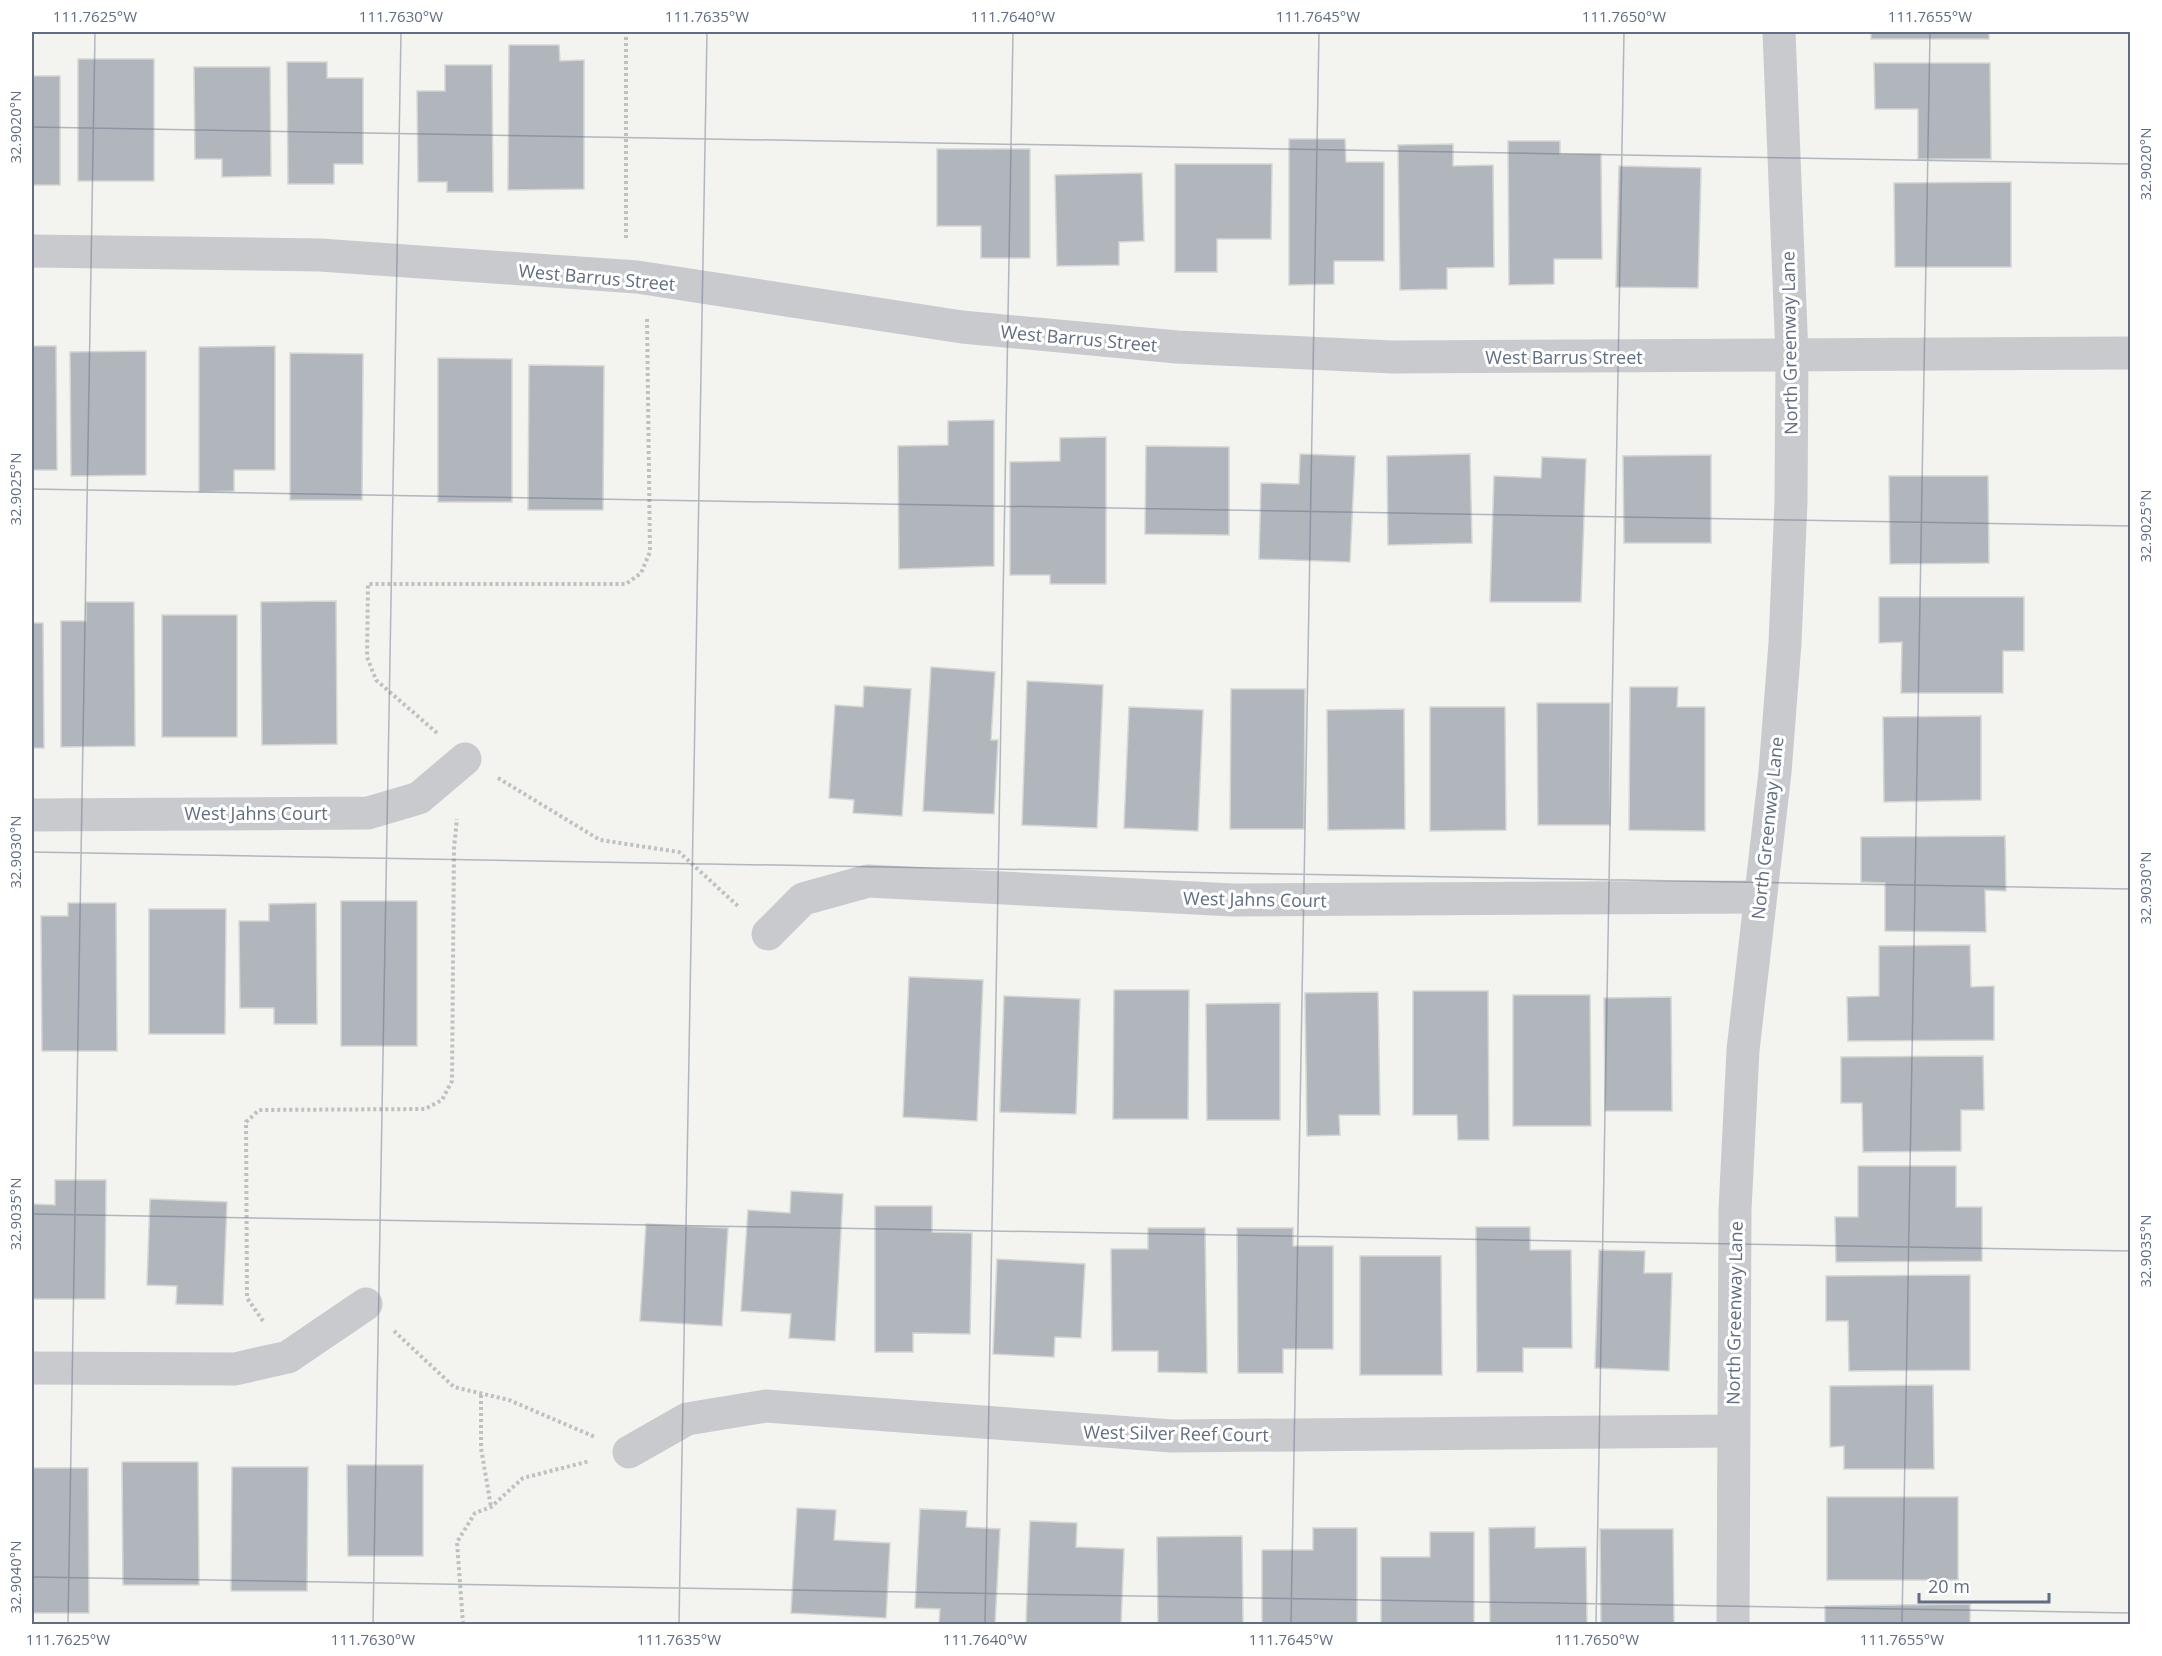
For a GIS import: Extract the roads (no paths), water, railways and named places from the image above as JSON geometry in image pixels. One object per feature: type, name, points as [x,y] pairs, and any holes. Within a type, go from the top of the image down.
[{"type":"street","name":"North Greenway Lane","points":[[1733,1624],[1735,1210],[1743,1050],[1775,772],[1785,643],[1791,501],[1792,356],[1779,32]]},
{"type":"street","name":"West Barrus Street","points":[[32,251],[320,255],[637,277],[962,327],[1177,347],[1393,357],[2130,353]]},
{"type":"street","name":"West Jahns Court","points":[[32,815],[368,813],[419,798],[465,759]]},
{"type":"street","name":"West Jahns Court","points":[[768,934],[803,899],[868,881],[1233,900],[1759,897]]},
{"type":"street","points":[[32,1368],[235,1369],[288,1357],[366,1304]]},
{"type":"street","name":"West Silver Reef Court","points":[[629,1452],[687,1419],[765,1406],[1172,1436],[1733,1431]]}]
